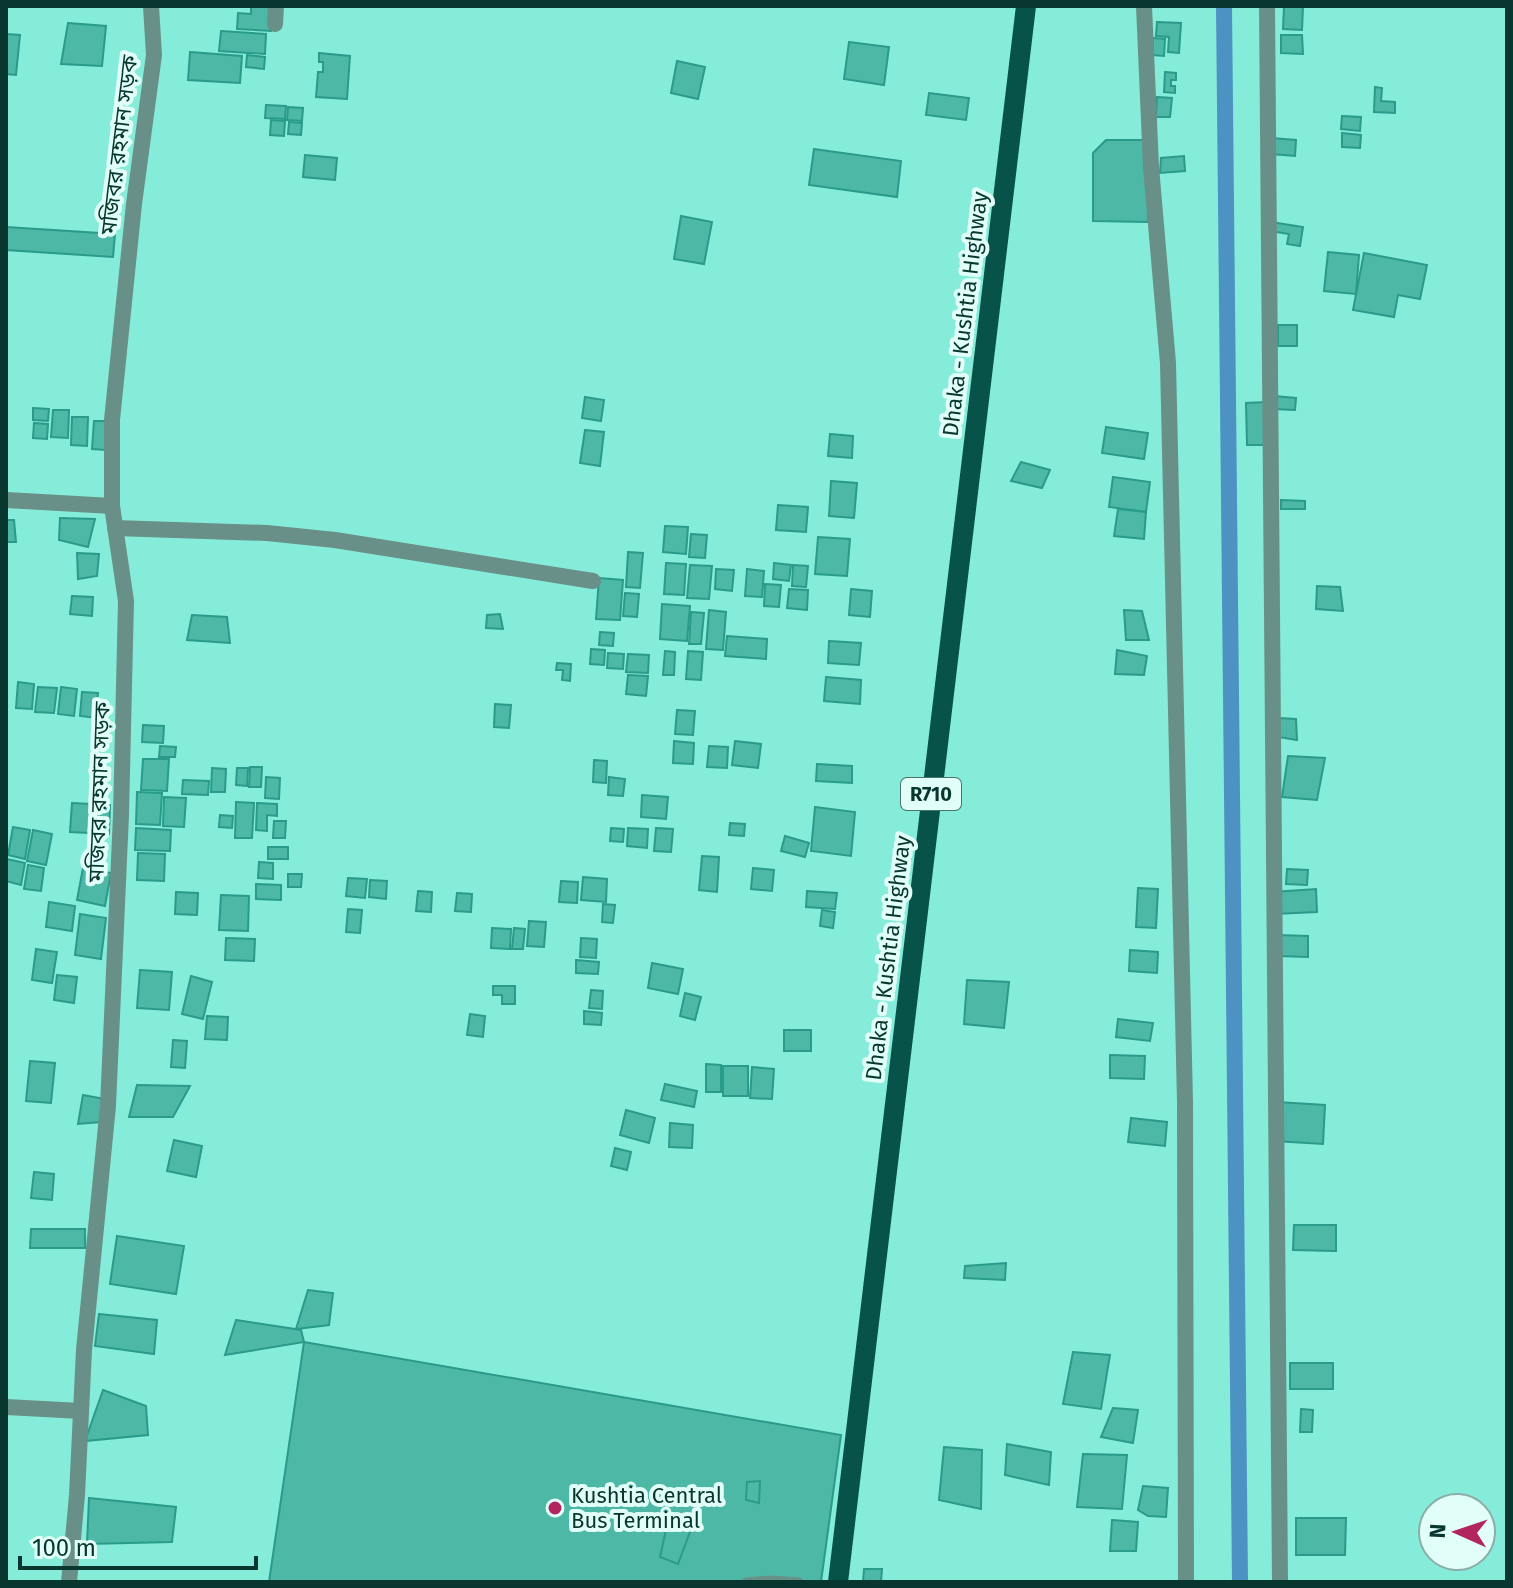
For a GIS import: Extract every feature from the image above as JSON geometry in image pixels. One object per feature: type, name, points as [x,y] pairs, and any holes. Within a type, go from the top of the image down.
[{"type":"main road","name":"Dhaka - Kushtia Highway","points":[[838,1582],[1026,6]]},
{"type":"street","name":"মজিবর রহমান সড়ক","points":[[69,1582],[108,1106],[121,815],[126,601],[112,506],[115,374],[154,55],[151,6]]},
{"type":"street","points":[[275,24],[276,6]]},
{"type":"street","points":[[1144,6],[1151,167],[1168,363],[1185,1102],[1186,1582]]},
{"type":"street","points":[[1267,6],[1280,1582]]},
{"type":"street","points":[[6,500],[112,506]]},
{"type":"street","points":[[115,528],[267,533],[335,540],[593,581]]},
{"type":"street","points":[[6,1407],[81,1411]]},
{"type":"lane","points":[[746,1582],[799,1582]]},
{"type":"building","points":[[251,6],[272,6],[271,31],[237,29],[238,13],[251,14]]},
{"type":"building","points":[[1284,6],[1303,6],[1302,30],[1283,29]]},
{"type":"building","points":[[1157,22],[1181,23],[1179,53],[1168,52],[1169,37],[1156,36]]},
{"type":"building","points":[[68,23],[106,26],[102,66],[61,64]]},
{"type":"building","points":[[221,31],[266,34],[265,54],[219,51]]},
{"type":"building","points":[[6,34],[20,35],[16,75],[6,74]]},
{"type":"building","points":[[1281,35],[1302,35],[1303,54],[1281,53]]},
{"type":"building","points":[[1153,38],[1165,39],[1164,56],[1152,55]]},
{"type":"building","points":[[849,42],[889,47],[884,85],[844,79]]},
{"type":"building","points":[[190,52],[242,56],[240,83],[188,80]]},
{"type":"building","points":[[319,53],[350,56],[347,99],[316,97],[318,72],[323,72]]},
{"type":"building","points":[[247,55],[265,57],[264,69],[246,67]]},
{"type":"building","points":[[677,61],[705,67],[698,99],[671,93]]},
{"type":"building","points":[[1165,72],[1176,73],[1176,80],[1171,80],[1175,93],[1164,92]]},
{"type":"building","points":[[1375,87],[1382,88],[1381,101],[1395,102],[1395,113],[1374,112]]},
{"type":"building","points":[[929,93],[969,98],[966,120],[926,115]]},
{"type":"building","points":[[1157,97],[1172,98],[1170,117],[1156,117]]},
{"type":"building","points":[[266,105],[286,106],[285,119],[265,118]]},
{"type":"building","points":[[288,107],[303,108],[302,121],[287,120]]},
{"type":"building","points":[[1342,116],[1361,117],[1360,131],[1341,129]]},
{"type":"building","points":[[271,120],[285,121],[284,136],[270,135]]},
{"type":"building","points":[[289,122],[302,123],[301,135],[288,134]]},
{"type":"building","points":[[1342,133],[1361,135],[1360,148],[1342,147]]},
{"type":"building","points":[[1271,138],[1296,140],[1295,156],[1270,154]]},
{"type":"building","points":[[1106,140],[1149,140],[1148,222],[1093,221],[1093,153]]},
{"type":"building","points":[[814,149],[901,161],[897,197],[809,185]]},
{"type":"building","points":[[305,155],[337,158],[335,180],[303,177]]},
{"type":"building","points":[[1184,156],[1185,171],[1160,173],[1161,158]]},
{"type":"building","points":[[681,216],[712,222],[704,264],[674,259]]},
{"type":"building","points":[[1271,222],[1303,227],[1300,246],[1287,244],[1289,234],[1270,231]]},
{"type":"building","points":[[6,227],[115,234],[113,257],[6,250]]},
{"type":"building","points":[[1328,252],[1359,255],[1356,294],[1324,291]]},
{"type":"building","points":[[1364,253],[1427,265],[1420,299],[1398,295],[1394,317],[1353,310]]},
{"type":"building","points":[[1278,325],[1297,325],[1297,346],[1278,346]]},
{"type":"building","points":[[1274,396],[1296,398],[1295,410],[1273,409]]},
{"type":"building","points":[[585,397],[604,400],[601,421],[582,418]]},
{"type":"building","points":[[1266,402],[1266,445],[1247,445],[1246,403]]},
{"type":"building","points":[[33,408],[49,409],[48,421],[33,420]]},
{"type":"building","points":[[53,410],[69,410],[68,438],[51,437]]},
{"type":"building","points":[[72,417],[88,417],[87,446],[71,445]]},
{"type":"building","points":[[94,421],[107,421],[106,450],[92,449]]},
{"type":"building","points":[[34,423],[48,424],[47,439],[33,438]]},
{"type":"building","points":[[1106,427],[1148,433],[1144,459],[1102,453]]},
{"type":"building","points":[[585,430],[604,432],[600,466],[580,463]]},
{"type":"building","points":[[830,434],[853,436],[852,458],[828,456]]},
{"type":"building","points":[[1021,462],[1050,470],[1042,488],[1011,481]]},
{"type":"building","points":[[1113,477],[1150,482],[1146,512],[1109,507]]},
{"type":"building","points":[[831,481],[857,483],[854,518],[829,516]]},
{"type":"building","points":[[1281,500],[1305,501],[1305,509],[1281,509]]},
{"type":"building","points":[[778,505],[808,507],[806,532],[776,530]]},
{"type":"building","points":[[1118,509],[1146,512],[1144,539],[1114,536]]},
{"type":"building","points":[[60,518],[95,519],[88,547],[59,540]]},
{"type":"building","points":[[6,520],[14,520],[16,542],[6,542]]},
{"type":"building","points":[[665,526],[688,527],[686,554],[663,552]]},
{"type":"building","points":[[691,534],[707,535],[705,558],[689,557]]},
{"type":"building","points":[[818,537],[850,539],[847,576],[815,574]]},
{"type":"building","points":[[628,552],[643,553],[640,588],[626,587]]},
{"type":"building","points":[[77,553],[99,554],[97,576],[78,579]]},
{"type":"building","points":[[666,563],[686,564],[684,595],[664,594]]},
{"type":"building","points":[[774,563],[791,565],[789,581],[773,579]]},
{"type":"building","points":[[690,565],[712,566],[709,599],[687,598]]},
{"type":"building","points":[[793,565],[808,566],[806,587],[792,586]]},
{"type":"building","points":[[716,569],[734,570],[732,591],[715,589]]},
{"type":"building","points":[[747,569],[764,571],[762,597],[745,596]]},
{"type":"building","points":[[599,578],[623,580],[620,620],[596,619]]},
{"type":"building","points":[[765,584],[781,585],[779,607],[764,606]]},
{"type":"building","points":[[1317,586],[1340,587],[1343,611],[1316,609]]},
{"type":"building","points":[[789,589],[808,590],[807,610],[787,608]]},
{"type":"building","points":[[851,589],[872,591],[870,617],[849,615]]},
{"type":"building","points":[[625,593],[639,594],[637,617],[623,616]]},
{"type":"building","points":[[72,596],[93,597],[92,616],[70,614]]},
{"type":"building","points":[[662,604],[690,606],[687,641],[660,639]]},
{"type":"building","points":[[709,610],[726,612],[723,650],[706,649]]},
{"type":"building","points":[[1124,610],[1142,611],[1149,640],[1126,640]]},
{"type":"building","points":[[691,612],[704,613],[701,644],[689,644]]},
{"type":"building","points":[[500,614],[503,629],[486,628],[487,615]]},
{"type":"building","points":[[192,615],[227,617],[230,643],[187,640]]},
{"type":"building","points":[[600,632],[614,633],[613,646],[599,645]]},
{"type":"building","points":[[727,636],[767,639],[766,659],[725,656]]},
{"type":"building","points":[[829,641],[861,643],[859,665],[828,663]]},
{"type":"building","points":[[591,649],[605,650],[604,665],[590,664]]},
{"type":"building","points":[[1117,650],[1147,656],[1144,675],[1115,674]]},
{"type":"building","points":[[665,651],[675,652],[674,675],[663,675]]},
{"type":"building","points":[[688,651],[703,652],[701,680],[686,679]]},
{"type":"building","points":[[608,653],[624,654],[623,669],[607,668]]},
{"type":"building","points":[[628,654],[649,655],[648,673],[626,672]]},
{"type":"building","points":[[557,663],[571,664],[570,681],[562,680],[563,670],[556,670]]},
{"type":"building","points":[[628,675],[648,676],[646,696],[626,694]]},
{"type":"building","points":[[826,677],[861,680],[860,704],[824,701]]},
{"type":"building","points":[[18,682],[34,684],[32,709],[16,708]]},
{"type":"building","points":[[38,687],[57,688],[54,713],[35,712]]},
{"type":"building","points":[[61,687],[77,689],[74,716],[58,714]]},
{"type":"building","points":[[82,692],[98,693],[96,718],[80,716]]},
{"type":"building","points":[[495,704],[511,705],[509,728],[494,727]]},
{"type":"building","points":[[677,710],[695,711],[693,735],[675,734]]},
{"type":"building","points":[[1278,718],[1296,719],[1297,740],[1278,737]]},
{"type":"building","points":[[143,725],[164,726],[163,743],[142,742]]},
{"type":"building","points":[[674,741],[694,743],[693,764],[673,763]]},
{"type":"building","points":[[735,741],[761,744],[758,768],[732,765]]},
{"type":"building","points":[[160,746],[176,747],[175,757],[159,757]]},
{"type":"building","points":[[709,746],[728,747],[727,768],[707,767]]},
{"type":"building","points":[[1288,756],[1325,758],[1317,800],[1282,797]]},
{"type":"building","points":[[143,759],[169,759],[167,791],[141,790]]},
{"type":"building","points":[[594,760],[607,761],[606,783],[593,782]]},
{"type":"building","points":[[817,764],[852,766],[852,783],[816,781]]},
{"type":"building","points":[[250,767],[262,767],[261,787],[249,787]]},
{"type":"building","points":[[212,768],[226,769],[225,792],[211,792]]},
{"type":"building","points":[[237,768],[248,768],[247,786],[236,785]]},
{"type":"building","points":[[266,777],[280,778],[279,799],[265,798]]},
{"type":"building","points":[[609,777],[625,779],[623,796],[608,795]]},
{"type":"building","points":[[183,780],[209,781],[208,795],[182,794]]},
{"type":"building","points":[[137,792],[162,793],[160,825],[136,824]]},
{"type":"building","points":[[642,795],[668,797],[666,819],[641,817]]},
{"type":"building","points":[[164,797],[186,798],[184,827],[163,826]]},
{"type":"building","points":[[236,802],[254,803],[252,838],[235,838]]},
{"type":"building","points":[[72,803],[110,805],[109,834],[70,832]]},
{"type":"building","points":[[257,803],[277,804],[277,816],[267,815],[267,831],[256,830]]},
{"type":"building","points":[[815,807],[855,812],[851,856],[811,851]]},
{"type":"building","points":[[220,815],[233,816],[232,828],[219,827]]},
{"type":"building","points":[[274,821],[286,821],[285,838],[273,838]]},
{"type":"building","points":[[730,823],[745,824],[744,836],[729,835]]},
{"type":"building","points":[[13,827],[30,830],[25,859],[8,855]]},
{"type":"building","points":[[136,828],[171,830],[170,851],[135,850]]},
{"type":"building","points":[[611,828],[624,829],[623,842],[610,841]]},
{"type":"building","points":[[628,828],[648,829],[647,848],[627,846]]},
{"type":"building","points":[[656,828],[673,829],[671,852],[654,851]]},
{"type":"building","points":[[33,830],[52,834],[46,865],[27,861]]},
{"type":"building","points":[[785,836],[809,843],[805,857],[781,851]]},
{"type":"building","points":[[268,847],[288,847],[288,859],[268,859]]},
{"type":"building","points":[[138,853],[165,854],[164,881],[137,880]]},
{"type":"building","points":[[702,856],[719,857],[717,892],[699,890]]},
{"type":"building","points":[[7,859],[25,863],[21,885],[6,881]]},
{"type":"building","points":[[259,862],[273,863],[273,879],[258,878]]},
{"type":"building","points":[[28,865],[44,868],[41,891],[24,889]]},
{"type":"building","points":[[83,868],[111,873],[105,906],[77,900]]},
{"type":"building","points":[[753,868],[774,870],[772,891],[751,889]]},
{"type":"building","points":[[1287,869],[1308,870],[1307,885],[1286,884]]},
{"type":"building","points":[[288,874],[302,874],[301,887],[288,887]]},
{"type":"building","points":[[583,877],[607,879],[606,902],[581,900]]},
{"type":"building","points":[[348,878],[367,879],[365,898],[346,896]]},
{"type":"building","points":[[370,880],[387,881],[386,899],[369,897]]},
{"type":"building","points":[[561,881],[578,882],[577,903],[559,902]]},
{"type":"building","points":[[256,884],[281,885],[281,900],[256,899]]},
{"type":"building","points":[[1138,888],[1158,889],[1156,928],[1136,927]]},
{"type":"building","points":[[1316,889],[1317,912],[1274,914],[1273,892]]},
{"type":"building","points":[[418,891],[432,892],[431,912],[416,911]]},
{"type":"building","points":[[807,891],[837,893],[835,909],[806,907]]},
{"type":"building","points":[[176,892],[198,893],[197,915],[175,914]]},
{"type":"building","points":[[457,893],[472,894],[471,912],[455,911]]},
{"type":"building","points":[[221,895],[249,896],[248,931],[219,930]]},
{"type":"building","points":[[49,902],[75,906],[72,931],[46,927]]},
{"type":"building","points":[[603,904],[615,905],[613,923],[602,922]]},
{"type":"building","points":[[348,909],[362,910],[360,933],[346,932]]},
{"type":"building","points":[[822,910],[835,912],[833,928],[820,926]]},
{"type":"building","points":[[80,914],[106,918],[101,959],[75,955]]},
{"type":"building","points":[[529,921],[546,922],[544,947],[527,946]]},
{"type":"building","points":[[492,928],[511,929],[510,949],[491,948]]},
{"type":"building","points":[[514,928],[525,929],[523,949],[512,949]]},
{"type":"building","points":[[1278,935],[1308,936],[1308,957],[1278,956]]},
{"type":"building","points":[[226,938],[255,939],[254,961],[225,960]]},
{"type":"building","points":[[581,938],[597,939],[596,958],[580,957]]},
{"type":"building","points":[[36,949],[57,952],[52,983],[32,980]]},
{"type":"building","points":[[1130,950],[1158,952],[1157,973],[1129,971]]},
{"type":"building","points":[[576,960],[599,962],[598,974],[576,973]]},
{"type":"building","points":[[652,963],[683,969],[678,994],[648,988]]},
{"type":"building","points":[[140,970],[172,972],[169,1010],[137,1008]]},
{"type":"building","points":[[57,975],[77,977],[74,1003],[54,1000]]},
{"type":"building","points":[[191,976],[212,982],[203,1019],[182,1014]]},
{"type":"building","points":[[967,980],[1009,982],[1004,1028],[964,1024]]},
{"type":"building","points":[[493,986],[515,986],[515,1004],[502,1004],[502,995],[493,995]]},
{"type":"building","points":[[591,990],[603,991],[602,1009],[589,1008]]},
{"type":"building","points":[[685,993],[701,997],[695,1020],[680,1016]]},
{"type":"building","points":[[584,1011],[602,1013],[601,1025],[584,1024]]},
{"type":"building","points":[[470,1014],[485,1016],[483,1037],[467,1035]]},
{"type":"building","points":[[207,1016],[228,1017],[227,1040],[205,1039]]},
{"type":"building","points":[[1118,1019],[1153,1023],[1150,1041],[1116,1037]]},
{"type":"building","points":[[784,1030],[811,1030],[811,1051],[784,1051]]},
{"type":"building","points":[[173,1040],[187,1041],[185,1068],[171,1067]]},
{"type":"building","points":[[1110,1055],[1145,1056],[1144,1079],[1110,1078]]},
{"type":"building","points":[[30,1061],[55,1063],[51,1103],[26,1101]]},
{"type":"building","points":[[706,1064],[721,1065],[721,1092],[706,1092]]},
{"type":"building","points":[[723,1066],[748,1066],[748,1096],[723,1096]]},
{"type":"building","points":[[752,1067],[774,1069],[772,1099],[750,1098]]},
{"type":"building","points":[[665,1084],[697,1091],[694,1107],[661,1100]]},
{"type":"building","points":[[137,1085],[190,1086],[173,1117],[129,1117]]},
{"type":"building","points":[[83,1095],[105,1099],[101,1122],[78,1124]]},
{"type":"building","points":[[1277,1102],[1325,1105],[1323,1144],[1275,1141]]},
{"type":"building","points":[[626,1110],[655,1118],[649,1143],[620,1135]]},
{"type":"building","points":[[1131,1118],[1167,1122],[1165,1146],[1128,1142]]},
{"type":"building","points":[[670,1123],[693,1125],[692,1148],[669,1147]]},
{"type":"building","points":[[174,1140],[202,1146],[196,1177],[167,1171]]},
{"type":"building","points":[[615,1148],[631,1152],[627,1170],[611,1166]]},
{"type":"building","points":[[34,1172],[54,1174],[52,1200],[31,1198]]},
{"type":"building","points":[[1294,1225],[1336,1225],[1336,1251],[1293,1250]]},
{"type":"building","points":[[31,1229],[85,1229],[85,1248],[30,1248]]},
{"type":"building","points":[[117,1236],[184,1246],[176,1294],[110,1284]]},
{"type":"building","points":[[1006,1263],[1005,1280],[964,1278],[965,1266]]},
{"type":"building","points":[[308,1290],[333,1293],[329,1325],[296,1329]]},
{"type":"building","points":[[99,1314],[157,1320],[154,1354],[95,1346]]},
{"type":"building","points":[[236,1320],[301,1330],[304,1342],[225,1355]]},
{"type":"building","name":"Kushtia Central Bus Terminal","points":[[304,1342],[841,1435],[821,1582],[269,1582]]},
{"type":"building","points":[[1073,1352],[1110,1355],[1101,1409],[1063,1404]]},
{"type":"building","points":[[1290,1363],[1333,1363],[1333,1389],[1290,1389]]},
{"type":"building","points":[[103,1390],[146,1406],[148,1435],[85,1441]]},
{"type":"building","points":[[1113,1408],[1138,1410],[1133,1443],[1101,1437]]},
{"type":"building","points":[[1301,1409],[1313,1410],[1312,1432],[1300,1432]]},
{"type":"building","points":[[1007,1444],[1051,1452],[1049,1485],[1005,1475]]},
{"type":"building","points":[[944,1447],[982,1450],[981,1509],[939,1500]]},
{"type":"building","points":[[1083,1454],[1127,1455],[1122,1509],[1077,1507]]},
{"type":"building","points":[[760,1481],[759,1503],[746,1500],[747,1482]]},
{"type":"building","points":[[1143,1486],[1168,1488],[1166,1517],[1148,1516],[1138,1510]]},
{"type":"building","points":[[89,1498],[176,1507],[172,1542],[87,1544]]},
{"type":"building","points":[[1296,1518],[1346,1518],[1345,1555],[1296,1555]]},
{"type":"building","points":[[1112,1520],[1138,1522],[1136,1551],[1110,1551]]},
{"type":"building","points":[[668,1521],[693,1524],[678,1564],[660,1557]]},
{"type":"building","points":[[864,1569],[882,1569],[881,1582],[863,1582]]},
{"type":"waterway","points":[[1224,6],[1240,1582]]},
{"type":"place","name":"Kushtia Central Bus Terminal","points":[[555,1508]]}]
